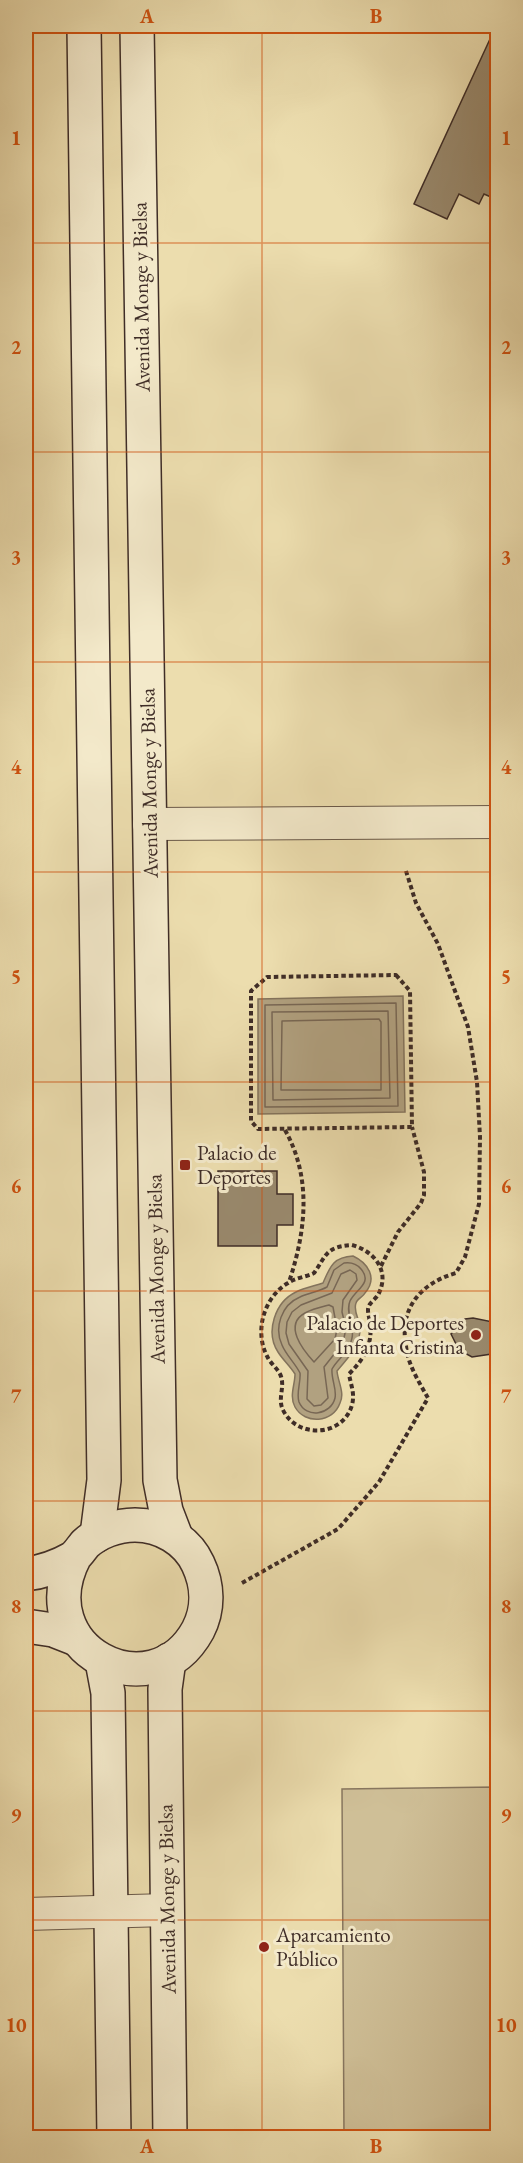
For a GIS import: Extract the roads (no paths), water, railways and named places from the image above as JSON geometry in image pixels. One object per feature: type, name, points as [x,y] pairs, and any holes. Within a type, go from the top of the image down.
[{"type":"street","points":[[26,1574],[52,1568],[86,1546],[123,1526],[150,1526],[176,1537],[188,1548],[197,1562],[206,1593],[206,1609],[193,1639],[182,1651],[169,1660],[136,1669],[118,1667],[102,1661],[88,1651],[76,1639],[68,1623],[64,1607],[63,1589],[67,1572],[86,1546],[104,1480],[84,26]]},
{"type":"street","name":"Avenida Monge y Bielsa","points":[[137,26],[160,1480],[165,1511],[176,1537]]},
{"type":"street","points":[[149,824],[498,822]]},
{"type":"street","points":[[26,1626],[53,1630],[76,1639]]},
{"type":"street","name":"Avenida Monge y Bielsa","points":[[169,1660],[165,1689],[170,2138]]},
{"type":"street","points":[[102,1661],[108,1693],[114,2138]]},
{"type":"street","points":[[26,1914],[167,1910]]},
{"type":"water","points":[[403,996],[405,1112],[258,1114],[258,999]]},
{"type":"water","points":[[353,1256],[367,1267],[371,1277],[369,1287],[355,1306],[360,1333],[353,1351],[337,1371],[342,1395],[340,1403],[331,1415],[312,1419],[300,1413],[293,1403],[295,1374],[274,1344],[272,1327],[274,1318],[282,1303],[289,1297],[323,1283],[333,1264],[341,1258]]},
{"type":"place","name":"Palacio de Deportes","points":[[185,1165]]},
{"type":"place","name":"Palacio de Deportes Infanta Cristina","points":[[476,1335]]},
{"type":"place","name":"Aparcamiento Público","points":[[264,1947]]}]
